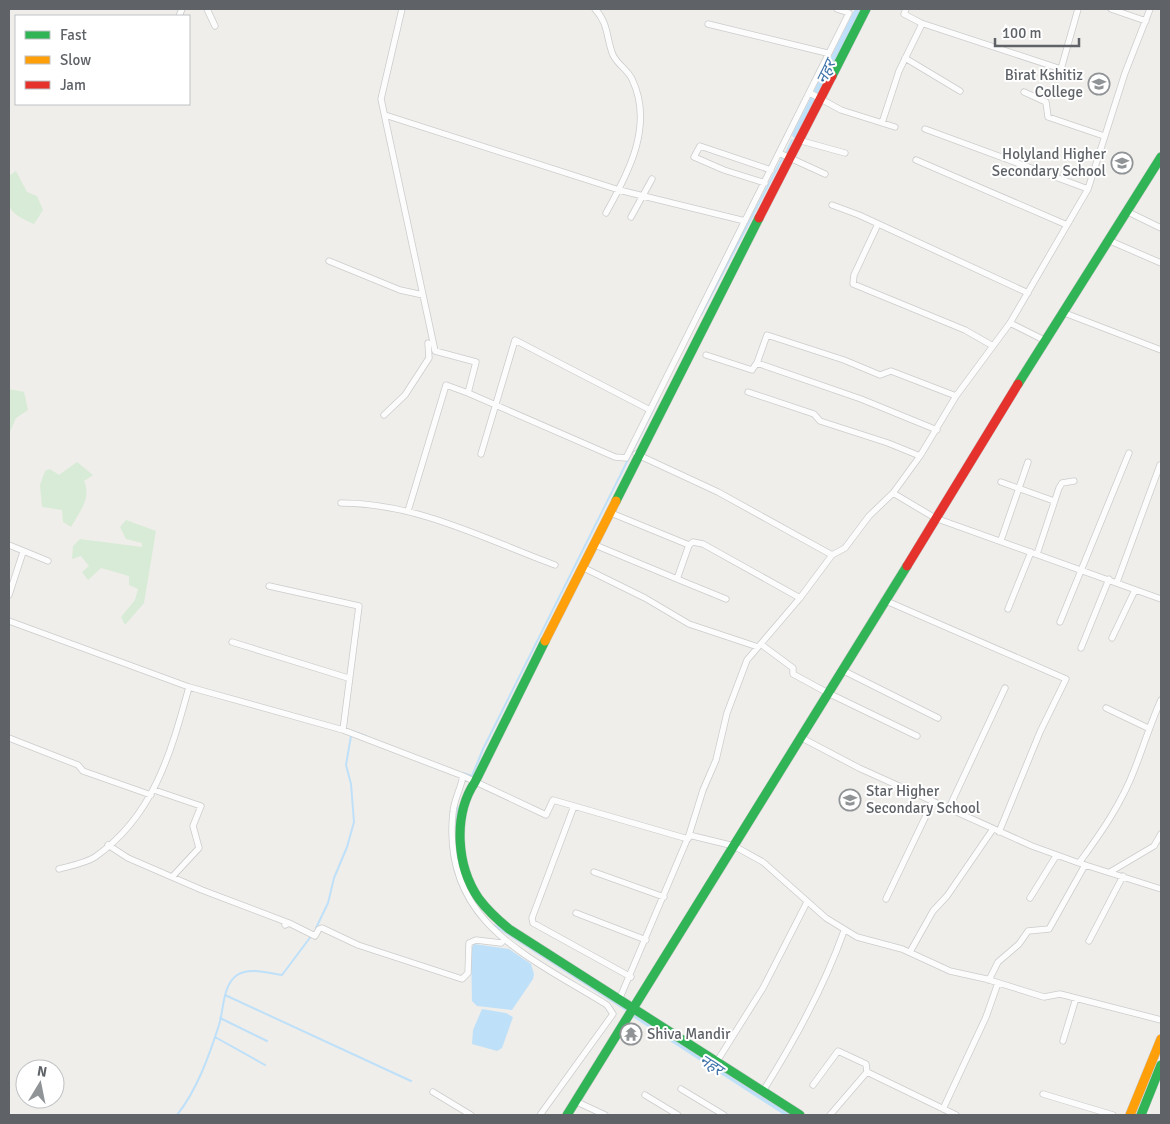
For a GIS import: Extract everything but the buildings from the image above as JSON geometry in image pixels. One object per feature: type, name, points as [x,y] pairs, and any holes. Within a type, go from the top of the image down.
[{"type":"street","points":[[207,9],[215,26]]},
{"type":"street","points":[[402,9],[381,99],[435,351],[476,362],[468,394]]},
{"type":"street","points":[[595,9],[608,30],[612,53],[631,76],[640,100],[641,120],[636,151],[619,190],[606,213]]},
{"type":"street","points":[[800,1115],[528,943],[484,907],[464,865],[460,844],[466,797],[582,566],[595,546],[611,513],[650,410],[810,93],[827,53],[849,13],[837,9]]},
{"type":"street","points":[[408,512],[446,386],[496,404],[615,457],[626,458],[634,453],[866,9]]},
{"type":"street","points":[[906,9],[904,14],[922,24],[1061,69],[1078,9]]},
{"type":"street","points":[[1112,9],[1146,21]]},
{"type":"street","points":[[620,1000],[689,837],[703,790],[716,760],[727,713],[747,660],[800,598],[832,555],[845,548],[869,516],[893,493],[937,430],[956,396],[1010,323],[1088,189],[1124,73],[1150,9]]},
{"type":"street","points":[[708,24],[827,53]]},
{"type":"street","points":[[882,123],[889,96],[922,24]]},
{"type":"street","points":[[905,58],[960,91]]},
{"type":"street","points":[[1024,92],[1046,102],[1048,117],[1104,136]]},
{"type":"street","points":[[810,93],[841,110],[895,127]]},
{"type":"street","points":[[385,115],[619,190],[745,221]]},
{"type":"street","points":[[925,129],[1088,189]]},
{"type":"street","points":[[798,140],[845,153]]},
{"type":"street","points":[[765,183],[724,170],[694,157],[700,146],[771,170]]},
{"type":"street","points":[[780,153],[825,174]]},
{"type":"street","points":[[567,1115],[632,1007],[802,738],[884,600],[1044,340],[1161,157]]},
{"type":"street","points":[[916,160],[1067,225]]},
{"type":"street","points":[[631,217],[652,179]]},
{"type":"street","points":[[832,204],[1028,293]]},
{"type":"street","points":[[1126,211],[1161,228]]},
{"type":"street","points":[[878,224],[854,274],[852,284],[965,330],[993,346]]},
{"type":"street","points":[[1108,240],[1161,263]]},
{"type":"street","points":[[329,261],[400,290],[423,295]]},
{"type":"street","points":[[1062,312],[1161,350]]},
{"type":"street","points":[[1010,323],[1044,340]]},
{"type":"street","points":[[937,430],[861,399],[757,363],[767,335],[844,360],[880,375],[891,371],[956,396]]},
{"type":"street","points":[[482,454],[515,340],[650,410]]},
{"type":"street","points":[[384,415],[405,395],[429,358],[428,343]]},
{"type":"street","points":[[706,355],[752,370],[756,364]]},
{"type":"street","points":[[748,392],[814,414],[820,421],[888,443],[920,456]]},
{"type":"street","points":[[634,453],[718,492],[832,555]]},
{"type":"street","points":[[1060,622],[1129,453]]},
{"type":"street","points":[[1001,540],[1028,462]]},
{"type":"street","points":[[1117,582],[1160,465]]},
{"type":"street","points":[[1008,609],[1034,553],[1062,483],[1074,481]]},
{"type":"street","points":[[1001,482],[1054,501]]},
{"type":"street","points":[[893,493],[936,518],[1161,599]]},
{"type":"street","points":[[341,503],[365,503],[450,523],[555,565]]},
{"type":"street","points":[[611,513],[688,545]]},
{"type":"street","points":[[677,579],[688,545],[693,542],[704,544],[800,598]]},
{"type":"street","points":[[9,545],[48,561]]},
{"type":"street","points":[[595,546],[726,599]]},
{"type":"street","points":[[9,595],[23,552]]},
{"type":"street","points":[[582,566],[645,598],[689,624],[760,646],[793,668],[793,674],[917,736]]},
{"type":"street","points":[[1081,648],[1109,579]]},
{"type":"street","points":[[269,586],[359,606],[348,678],[343,730]]},
{"type":"street","points":[[1112,638],[1135,590]]},
{"type":"street","points":[[884,600],[1066,679],[1040,732],[999,832]]},
{"type":"street","points":[[9,621],[189,687],[343,730],[463,776],[546,814],[553,800],[689,837],[734,846],[763,862],[807,902],[844,931],[857,937],[910,952],[950,971],[989,980],[1044,997],[1060,994],[1161,1020]]},
{"type":"street","points":[[232,642],[348,678]]},
{"type":"street","points":[[842,670],[938,718]]},
{"type":"street","points":[[59,869],[94,858],[138,815],[152,792],[171,752],[189,687]]},
{"type":"street","points":[[949,808],[1004,688]]},
{"type":"street","points":[[989,980],[998,962],[1019,944],[1028,931],[1049,929],[1082,864],[1106,826],[1135,768],[1148,728],[1161,700]]},
{"type":"street","points":[[1106,708],[1148,728]]},
{"type":"street","points":[[9,738],[78,765],[83,771],[201,806],[193,826],[199,848],[173,876]]},
{"type":"street","points":[[802,738],[859,768],[1056,856],[1161,889]]},
{"type":"street","points":[[463,776],[453,810],[454,860],[471,906],[504,940],[607,1005],[613,1014],[540,1115]]},
{"type":"street","points":[[886,899],[933,801]]},
{"type":"street","points":[[574,806],[532,918],[533,923],[631,977]]},
{"type":"street","points":[[910,952],[932,911],[948,896],[993,829]]},
{"type":"street","points":[[1110,872],[1154,846],[1161,834]]},
{"type":"street","points":[[108,845],[128,858],[315,936],[319,929],[322,928],[358,945],[462,979],[468,973],[470,943],[476,940],[496,943],[504,940]]},
{"type":"street","points":[[1030,898],[1056,856]]},
{"type":"street","points":[[594,872],[664,897]]},
{"type":"street","points":[[1089,941],[1123,876]]},
{"type":"street","points":[[716,1063],[762,988],[807,902]]},
{"type":"street","points":[[576,913],[646,940]]},
{"type":"street","points":[[763,1091],[785,1056],[827,974],[844,931]]},
{"type":"street","points":[[943,1109],[986,1017],[998,984]]},
{"type":"street","points":[[1063,1041],[1076,998]]},
{"type":"street","points":[[1130,1115],[1161,1039]]},
{"type":"street","points":[[813,1085],[838,1051],[866,1064],[867,1072],[830,1115]]},
{"type":"street","points":[[1141,1115],[1161,1064]]},
{"type":"street","points":[[867,1072],[956,1115]]},
{"type":"street","points":[[681,1088],[724,1115]]},
{"type":"street","points":[[433,1092],[471,1115]]},
{"type":"street","points":[[1043,1094],[1112,1115]]},
{"type":"street","points":[[645,1095],[678,1115]]},
{"type":"street","points":[[575,1101],[605,1115]]},
{"type":"green space","points":[[16,171],[27,192],[37,196],[43,210],[34,224],[17,215],[10,207],[9,176]]},
{"type":"green space","points":[[9,389],[24,392],[28,410],[16,418],[9,434]]},
{"type":"green space","points":[[77,462],[93,475],[84,481],[86,500],[71,527],[63,522],[62,510],[42,507],[40,485],[45,471],[50,469],[59,475]]},
{"type":"green space","points":[[126,520],[156,531],[144,603],[125,625],[121,617],[135,600],[138,589],[129,585],[129,576],[101,568],[88,580],[82,572],[89,566],[81,556],[72,559],[73,546],[80,539],[142,547],[142,543],[126,539],[120,527]]},
{"type":"water","points":[[474,944],[509,949],[531,964],[534,974],[533,979],[512,1010],[477,1006],[472,1001],[471,950]]},
{"type":"water","points":[[482,1009],[506,1013],[513,1017],[502,1048],[497,1051],[472,1044],[473,1030]]},
{"type":"waterway","name":"नहर","points":[[795,135],[858,9]]},
{"type":"waterway","points":[[786,153],[792,140]]},
{"type":"waterway","points":[[701,315],[783,157]]},
{"type":"waterway","points":[[463,773],[472,776],[483,749],[658,400]]},
{"type":"waterway","points":[[352,731],[366,736]]},
{"type":"waterway","points":[[316,928],[328,903],[334,878],[347,847],[354,822],[351,784],[346,765],[351,736]]},
{"type":"waterway","points":[[456,824],[458,807]]},
{"type":"waterway","points":[[494,925],[626,1010]]},
{"type":"waterway","points":[[177,1115],[191,1095],[207,1061],[219,1025],[226,992],[232,980],[237,975],[248,971],[282,975],[312,935]]},
{"type":"waterway","points":[[225,995],[411,1081]]},
{"type":"waterway","name":"नहर","points":[[633,1014],[789,1115]]},
{"type":"waterway","points":[[220,1018],[267,1041]]},
{"type":"waterway","points":[[215,1037],[265,1065]]},
{"type":"traffic: fast","points":[[832,76],[866,9]]},
{"type":"traffic: fast","points":[[1018,384],[1161,157]]},
{"type":"traffic: fast","points":[[616,501],[759,218]]},
{"type":"traffic: fast","points":[[567,1115],[907,566]]},
{"type":"traffic: fast","points":[[545,641],[468,795],[463,810],[460,840],[462,856],[471,886],[486,907],[509,929],[800,1115]]},
{"type":"traffic: fast","points":[[1141,1115],[1161,1065]]},
{"type":"traffic: slow","points":[[545,641],[616,501]]},
{"type":"traffic: slow","points":[[1130,1115],[1161,1039]]},
{"type":"traffic: jam","points":[[759,218],[832,76]]},
{"type":"traffic: jam","points":[[907,566],[1018,384]]},
{"type":"place","name":"Birat Kshitiz College","points":[[1099,84]]},
{"type":"place","name":"Holyland Higher Secondary School","points":[[1122,163]]},
{"type":"place","name":"Star Higher Secondary School","points":[[850,800]]},
{"type":"place","name":"Shiva Mandir","points":[[631,1034]]}]
